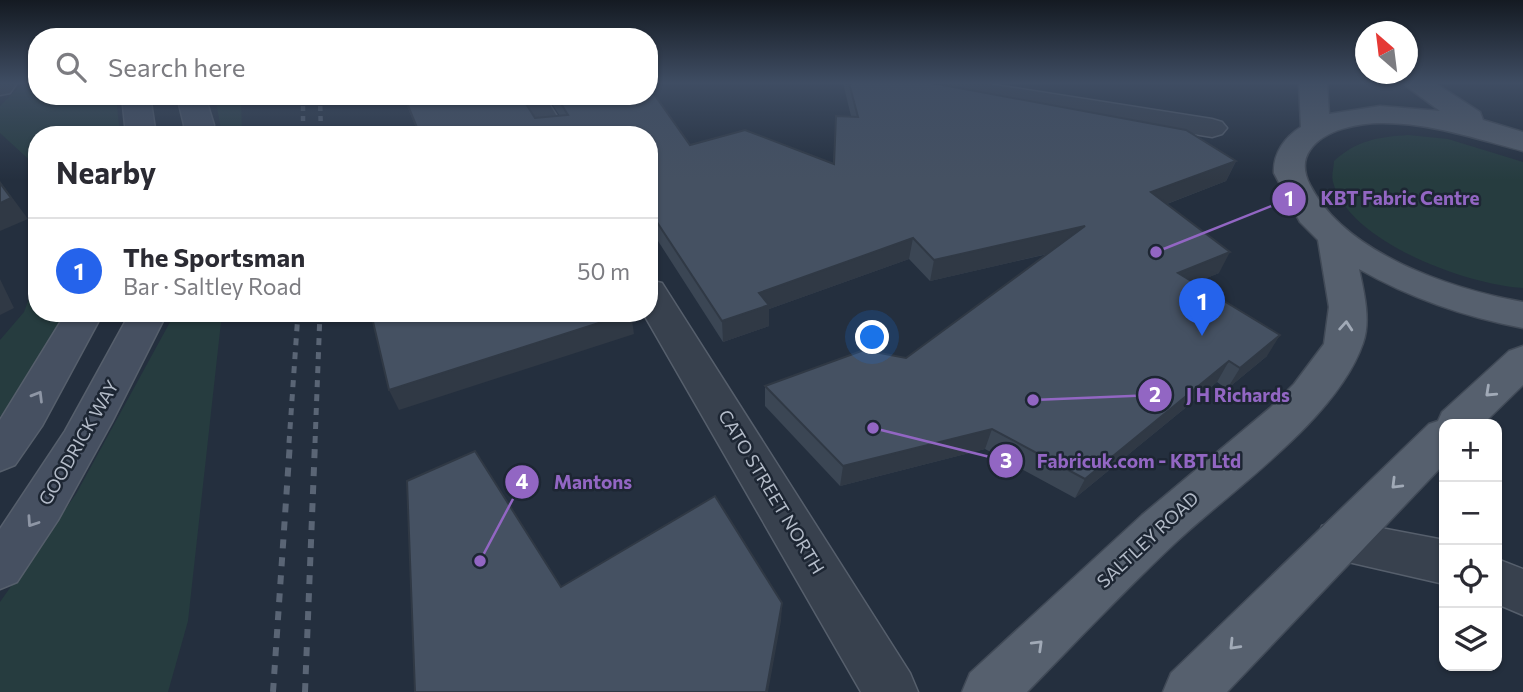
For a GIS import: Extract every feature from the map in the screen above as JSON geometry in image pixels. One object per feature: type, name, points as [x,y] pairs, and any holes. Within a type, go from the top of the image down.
[{"type":"main road","points":[[1315,115],[1316,128]]},
{"type":"main road","points":[[1389,115],[1351,117],[1316,128],[1294,146],[1289,172],[1302,202],[1334,236],[1381,267],[1439,294],[1523,315]]},
{"type":"main road","points":[[1398,115],[1447,121],[1513,139]]},
{"type":"main road","points":[[1465,115],[1513,139]]},
{"type":"main road","name":"SALTLEY ROAD","points":[[989,692],[1157,531],[1272,430],[1317,386],[1345,344],[1347,300],[1334,236]]},
{"type":"main road","points":[[0,453],[27,414],[80,322]]},
{"type":"main road","name":"GOODRICK WAY","points":[[0,567],[34,521],[112,385],[144,322]]},
{"type":"main road","points":[[1462,419],[1523,361]]},
{"type":"main road","points":[[1190,692],[1439,441]]},
{"type":"street","points":[[1134,115],[1212,128]]},
{"type":"street","name":"CATO STREET NORTH","points":[[658,307],[891,692]]},
{"type":"street","points":[[1339,541],[1439,561]]},
{"type":"street","points":[[1502,583],[1523,592]]},
{"type":"green space","points":[[0,115],[118,115],[119,126],[28,126],[28,159],[0,133]]},
{"type":"green space","points":[[218,115],[241,115],[242,126],[220,126]]},
{"type":"green space","points":[[1408,135],[1448,139],[1523,162],[1523,288],[1472,279],[1413,256],[1385,241],[1361,223],[1343,204],[1332,180],[1334,161],[1360,144]]},
{"type":"green space","points":[[28,301],[28,322],[65,322],[55,343],[0,417],[0,340],[24,312]]},
{"type":"green space","points":[[170,322],[221,322],[188,621],[168,692],[0,692],[0,602],[76,494]]},
{"type":"building","points":[[412,115],[533,115],[535,118],[565,115],[669,115],[690,145],[745,130],[834,164],[836,116],[1107,115],[1186,130],[1236,161],[1151,192],[1230,252],[1178,273],[1280,335],[1240,368],[1229,361],[1085,479],[992,429],[843,466],[765,386],[864,350],[906,358],[1085,226],[934,260],[913,238],[759,293],[769,305],[722,321],[658,224],[658,126],[416,126]]},
{"type":"building","points":[[0,183],[11,198],[0,203]]},
{"type":"building","points":[[373,322],[602,322],[389,390]]},
{"type":"building","points":[[475,451],[561,587],[715,496],[782,603],[766,692],[415,692],[407,481]]},
{"type":"railway","points":[[303,115],[303,126]]},
{"type":"railway","points":[[320,115],[321,126]]},
{"type":"railway","points":[[289,443],[297,322]]},
{"type":"railway","points":[[315,443],[320,322]]},
{"type":"railway","points":[[273,692],[290,442]]},
{"type":"railway","points":[[305,692],[315,442]]},
{"type":"place","name":"KBT Fabric Centre","points":[[1156,252]]},
{"type":"place","name":"The Sportsman","points":[[1202,336]]},
{"type":"place","name":"J H Richards","points":[[1033,400]]},
{"type":"place","name":"Fabricuk.com - KBT Ltd","points":[[873,428]]},
{"type":"place","name":"Mantons","points":[[480,561]]}]
